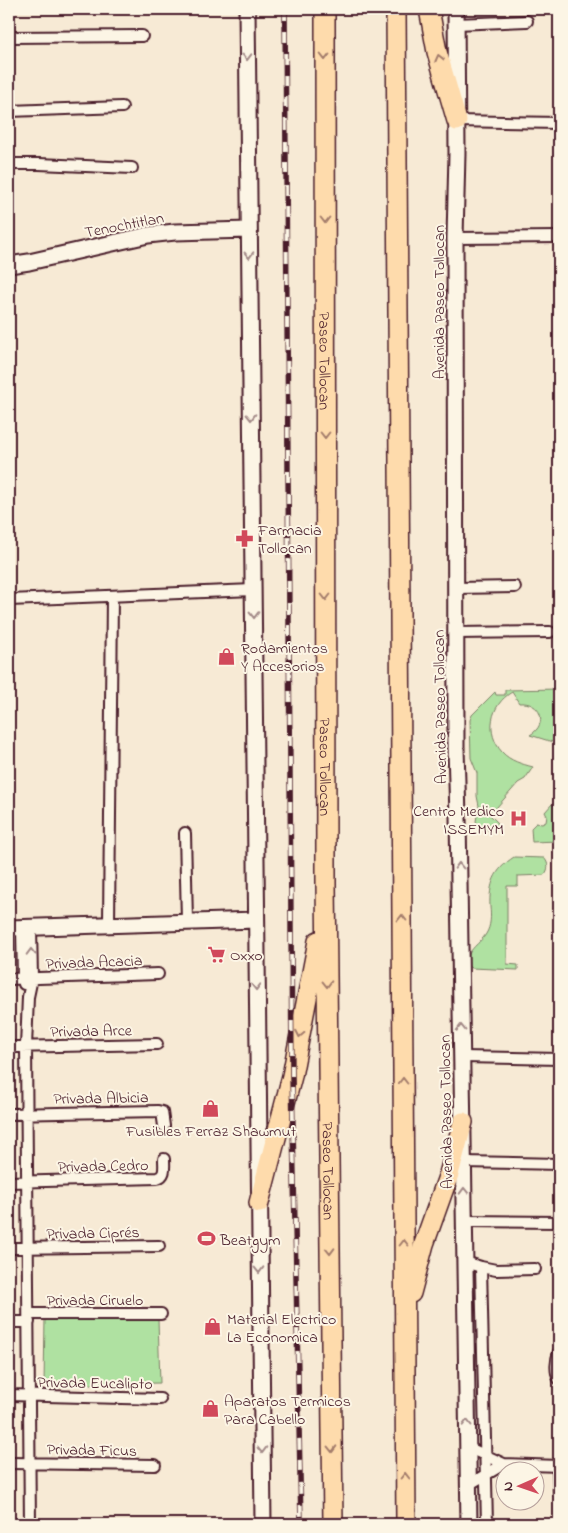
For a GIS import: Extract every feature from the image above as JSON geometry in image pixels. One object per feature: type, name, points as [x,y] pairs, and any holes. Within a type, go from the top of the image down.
[{"type":"highway","name":"Paseo Tollocan","points":[[325,9],[326,882],[333,1524]]},
{"type":"highway","points":[[396,9],[406,1524]]},
{"type":"highway","points":[[430,9],[438,52],[457,121]]},
{"type":"highway","points":[[259,1203],[292,1076],[314,963],[326,882]]},
{"type":"highway","points":[[404,1318],[424,1244],[449,1174],[463,1122]]},
{"type":"main road","points":[[247,9],[263,1524]]},
{"type":"main road","name":"Avenida Paseo Tollocan","points":[[456,16],[456,748],[469,1524]]},
{"type":"main road","name":"Tenochtitlan","points":[[9,266],[148,235],[175,232],[249,230]]},
{"type":"main road","points":[[21,927],[256,920]]},
{"type":"street","points":[[456,16],[527,22]]},
{"type":"street","points":[[9,37],[142,36]]},
{"type":"street","points":[[9,111],[122,107]]},
{"type":"street","points":[[457,121],[559,123]]},
{"type":"street","points":[[9,164],[132,168]]},
{"type":"street","points":[[455,238],[559,237]]},
{"type":"street","points":[[456,588],[515,587]]},
{"type":"street","points":[[9,600],[253,590]]},
{"type":"street","points":[[109,924],[112,596]]},
{"type":"street","points":[[456,633],[550,632]]},
{"type":"street","points":[[185,833],[187,921]]},
{"type":"street","points":[[21,927],[28,997],[26,1114],[30,1524]]},
{"type":"street","name":"Privada Acacia","points":[[9,979],[158,974]]},
{"type":"street","name":"Privada Arce","points":[[9,1047],[157,1044]]},
{"type":"street","points":[[462,1057],[559,1059]]},
{"type":"street","name":"Privada Albicia","points":[[26,1114],[158,1110],[162,1112],[164,1126]]},
{"type":"street","points":[[9,1114],[26,1114]]},
{"type":"street","name":"Privada Cedro","points":[[27,1182],[157,1178],[164,1174],[164,1159]]},
{"type":"street","points":[[463,1162],[559,1164]]},
{"type":"street","points":[[9,1182],[27,1182]]},
{"type":"street","points":[[464,1221],[559,1222]]},
{"type":"street","name":"Privada Ciprés","points":[[9,1248],[159,1246]]},
{"type":"street","points":[[465,1262],[481,1268],[496,1270],[535,1269]]},
{"type":"street","points":[[481,1268],[487,1524]]},
{"type":"street","name":"Privada Ciruelo","points":[[9,1322],[29,1318],[161,1314]]},
{"type":"street","points":[[559,1352],[557,1362],[557,1376],[559,1379]]},
{"type":"street","name":"Privada Eucalipto","points":[[9,1395],[160,1399]]},
{"type":"street","points":[[467,1447],[496,1460]]},
{"type":"street","name":"Privada Ficus","points":[[9,1463],[155,1465]]},
{"type":"street","points":[[558,1466],[559,1492]]},
{"type":"street","points":[[468,1485],[496,1468]]},
{"type":"green space","points":[[559,689],[559,744],[530,735],[539,725],[541,720],[540,714],[533,706],[527,703],[519,703],[512,692],[499,704],[492,720],[493,736],[497,744],[509,758],[533,767],[525,779],[518,783],[490,815],[498,823],[493,829],[486,830],[479,827],[476,821],[479,806],[477,773],[471,758],[470,720],[472,715],[495,692],[496,695],[505,695],[505,690]]},
{"type":"green space","points":[[552,804],[559,809],[559,841],[532,842],[531,828],[536,823],[542,824],[546,822],[547,816],[545,812]]},
{"type":"green space","points":[[514,857],[544,858],[548,866],[544,875],[518,876],[518,886],[507,886],[507,964],[518,965],[518,970],[471,968],[468,966],[468,956],[489,928],[490,899],[494,878],[497,872]]},
{"type":"green space","points":[[45,1317],[158,1319],[160,1383],[44,1385]]},
{"type":"railway","points":[[285,9],[292,1076],[301,1524]]},
{"type":"place","name":"Farmacia Tollocan","points":[[244,538]]},
{"type":"place","name":"Rodamientos Y Accesorios","points":[[227,656]]},
{"type":"place","name":"Centro Medico ISSEMYM","points":[[518,819]]},
{"type":"place","name":"Oxxo","points":[[216,954]]},
{"type":"place","name":"Fusibles Ferraz Shawmut","points":[[211,1109]]},
{"type":"place","name":"Beatgym","points":[[206,1239]]},
{"type":"place","name":"Material Electrico La Economica","points":[[213,1327]]},
{"type":"place","name":"Aparatos Termicos Para Cabello","points":[[210,1409]]}]
